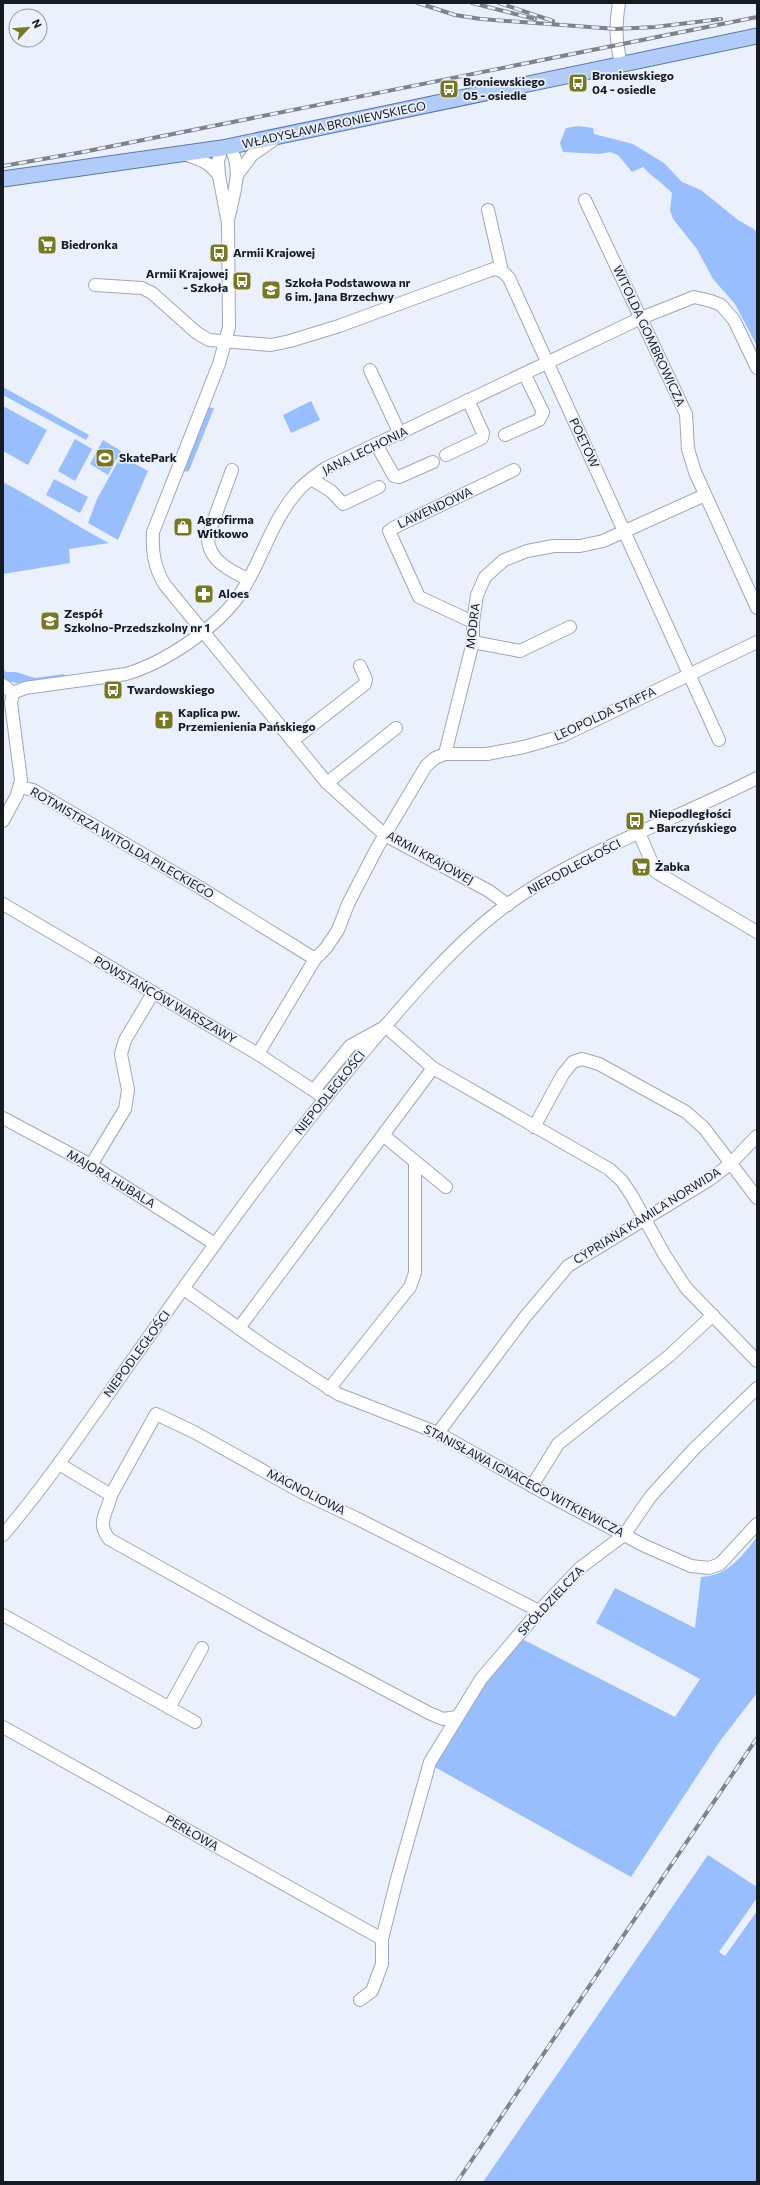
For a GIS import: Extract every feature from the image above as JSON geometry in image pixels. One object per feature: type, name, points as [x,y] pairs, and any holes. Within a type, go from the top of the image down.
[{"type":"main road","name":"WŁADYSŁAWA BRONIEWSKIEGO","points":[[3,179],[183,154],[276,138],[757,36]]},
{"type":"street","points":[[619,3],[615,25],[616,45],[621,64]]},
{"type":"street","name":"ARMII KRAJOWEJ","points":[[237,175],[252,155],[276,138]]},
{"type":"street","name":"ARMII KRAJOWEJ","points":[[228,223],[237,175],[237,164],[226,147],[218,161],[219,176],[228,223],[229,327],[219,364],[153,532],[154,556],[158,573],[327,784],[385,835],[489,891],[508,905]]},
{"type":"street","points":[[183,154],[202,159],[213,168],[219,176]]},
{"type":"street","name":"WITOLDA GOMBROWICZA","points":[[585,200],[686,414],[688,449],[705,495],[757,608]]},
{"type":"street","name":"POETÓW","points":[[488,210],[502,271],[509,278],[625,532],[688,675]]},
{"type":"street","points":[[95,285],[142,288],[152,294],[197,333],[209,340],[271,345],[290,341],[353,321],[488,271],[502,271]]},
{"type":"street","name":"JANA LECHONIA","points":[[13,693],[24,688],[113,676],[140,670],[162,658],[203,631],[227,610],[239,595],[283,511],[295,493],[326,468],[641,318],[694,297],[721,305],[734,320],[757,368]]},
{"type":"street","points":[[370,370],[400,434]]},
{"type":"street","points":[[505,435],[539,420],[543,412],[525,374]]},
{"type":"street","points":[[446,455],[482,438],[483,433],[468,400]]},
{"type":"street","points":[[376,444],[394,476],[399,477],[433,462]]},
{"type":"street","points":[[232,470],[208,536],[208,546],[216,561],[248,579]]},
{"type":"street","name":"LAWENDOWA","points":[[473,622],[419,596],[389,531],[400,524],[514,470]]},
{"type":"street","points":[[311,479],[331,491],[343,504],[379,487]]},
{"type":"street","name":"MODRA","points":[[445,754],[473,642],[473,622],[477,595],[485,577],[504,560],[527,550],[554,546],[580,546],[603,541],[705,495]]},
{"type":"street","points":[[473,642],[520,651],[570,627]]},
{"type":"street","name":"LEOPOLDA STAFFA","points":[[445,754],[487,754],[524,747],[562,736],[757,642]]},
{"type":"street","points":[[292,741],[365,684],[366,679],[360,666]]},
{"type":"street","points":[[688,675],[719,740]]},
{"type":"street","points":[[3,685],[13,693]]},
{"type":"street","name":"ROTMISTRZA WITOLDA PILECKIEGO","points":[[13,693],[12,710],[21,770],[20,787],[33,790],[199,887],[315,959]]},
{"type":"street","points":[[327,784],[396,728]]},
{"type":"street","points":[[258,1054],[315,959],[326,948],[338,930],[348,904],[385,835],[426,766],[435,758],[445,754]]},
{"type":"street","name":"NIEPODLEGŁOŚCI","points":[[6,1532],[59,1464],[215,1244],[325,1098],[385,1026],[457,949],[508,905],[544,881],[639,833],[757,778]]},
{"type":"street","points":[[3,821],[20,787]]},
{"type":"street","points":[[639,833],[656,872],[757,932]]},
{"type":"street","name":"POWSTAŃCÓW WARSZAWY","points":[[3,904],[153,994],[258,1054],[325,1098]]},
{"type":"street","points":[[91,1165],[125,1109],[128,1090],[121,1054],[124,1040],[153,994]]},
{"type":"street","points":[[314,1090],[350,1046],[385,1026],[433,1068],[609,1169],[625,1186],[645,1218],[664,1254],[686,1288],[757,1361]]},
{"type":"street","points":[[534,1127],[563,1074],[573,1062],[582,1059],[600,1064],[686,1112],[704,1128],[757,1198]]},
{"type":"street","points":[[239,1328],[433,1068]]},
{"type":"street","name":"MAJORA HUBALA","points":[[3,1118],[91,1165],[215,1244]]},
{"type":"street","points":[[383,1134],[446,1187]]},
{"type":"street","name":"CYPRIANA KAMILA NORWIDA","points":[[438,1433],[524,1317],[568,1266],[709,1180],[730,1164],[757,1136]]},
{"type":"street","points":[[328,1389],[410,1287],[415,1273],[415,1162]]},
{"type":"street","name":"STANISŁAWA IGNACEGO WITKIEWICZA","points":[[184,1289],[328,1389],[438,1433],[532,1486],[624,1535],[691,1566],[709,1568],[720,1564],[757,1524]]},
{"type":"street","points":[[532,1486],[558,1444],[669,1356],[713,1315]]},
{"type":"street","name":"SPÓŁDZIELCZA","points":[[360,2000],[372,1991],[382,1964],[382,1939],[397,1879],[430,1762],[457,1717],[482,1680],[539,1611],[580,1568],[624,1535],[651,1496],[693,1450],[757,1388]]},
{"type":"street","name":"MAGNOLIOWA","points":[[457,1717],[443,1719],[429,1713],[265,1626],[109,1539],[103,1531],[102,1522],[108,1509],[111,1495],[156,1414],[194,1432],[303,1493],[356,1518],[539,1611]]},
{"type":"street","points":[[59,1464],[111,1495]]},
{"type":"street","points":[[3,1615],[195,1722]]},
{"type":"street","points":[[169,1708],[202,1648]]},
{"type":"street","name":"PERŁOWA","points":[[3,1727],[382,1939]]},
{"type":"shaded area","points":[[578,126],[593,128],[594,134],[633,144],[664,163],[682,182],[701,190],[738,220],[754,229],[757,233],[757,346],[735,304],[713,279],[697,249],[673,219],[670,210],[672,193],[643,167],[632,172],[618,155],[610,152],[600,154],[563,152],[560,143],[566,128]]},
{"type":"shaded area","points":[[3,387],[89,435],[86,440],[3,395]]},
{"type":"shaded area","points":[[311,401],[320,420],[291,433],[283,415]]},
{"type":"shaded area","points":[[3,406],[47,430],[28,465],[3,451]]},
{"type":"shaded area","points":[[207,407],[214,408],[189,471],[182,472]]},
{"type":"shaded area","points":[[75,439],[92,449],[75,481],[58,471]]},
{"type":"shaded area","name":"SkatePark","points":[[103,440],[121,451],[108,475],[90,464]]},
{"type":"shaded area","points":[[121,456],[148,471],[118,540],[88,523],[97,499]]},
{"type":"shaded area","points":[[54,479],[88,497],[80,513],[46,495]]},
{"type":"shaded area","points":[[3,482],[109,543],[69,549],[70,563],[3,574]]},
{"type":"shaded area","points":[[3,668],[6,672],[16,672],[35,678],[64,674],[65,678],[34,683],[10,682],[3,679]]},
{"type":"shaded area","points":[[757,1537],[757,1693],[720,1741],[631,1877],[433,1766],[489,1677],[520,1638],[675,1717],[700,1679],[596,1623],[615,1588],[695,1628],[701,1577],[719,1573],[734,1564]]},
{"type":"shaded area","points":[[708,1855],[757,1887],[757,1898],[719,1952],[725,1956],[757,1911],[757,2182],[483,2182]]},
{"type":"railway","points":[[418,3],[455,15],[481,19],[616,29],[655,27],[721,19]]},
{"type":"railway","points":[[472,3],[535,19]]},
{"type":"railway","points":[[499,3],[553,21]]},
{"type":"railway","points":[[3,166],[83,152],[757,17]]},
{"type":"railway","points":[[457,2182],[757,1738]]},
{"type":"place","name":"Broniewskiego 04 - osiedle","points":[[578,83]]},
{"type":"place","name":"Broniewskiego 05 - osiedle","points":[[449,89]]},
{"type":"place","name":"Biedronka","points":[[47,245]]},
{"type":"place","name":"Armii Krajowej","points":[[219,253]]},
{"type":"place","name":"Armii Krajowej - Szkoła","points":[[242,281]]},
{"type":"place","name":"Szkoła Podstawowa nr 6 im. Jana Brzechwy","points":[[271,290]]},
{"type":"place","name":"SkatePark","points":[[105,458]]},
{"type":"place","name":"Agrofirma Witkowo","points":[[183,527]]},
{"type":"place","name":"Aloes","points":[[204,594]]},
{"type":"place","name":"Zespół Szkolno-Przedszkolny nr 1","points":[[50,621]]},
{"type":"place","name":"Twardowskiego","points":[[113,690]]},
{"type":"place","name":"Kaplica pw. Przemienienia Pańskiego","points":[[164,720]]},
{"type":"place","name":"Niepodległości - Barczyńskiego","points":[[635,821]]},
{"type":"place","name":"Żabka","points":[[641,867]]}]
